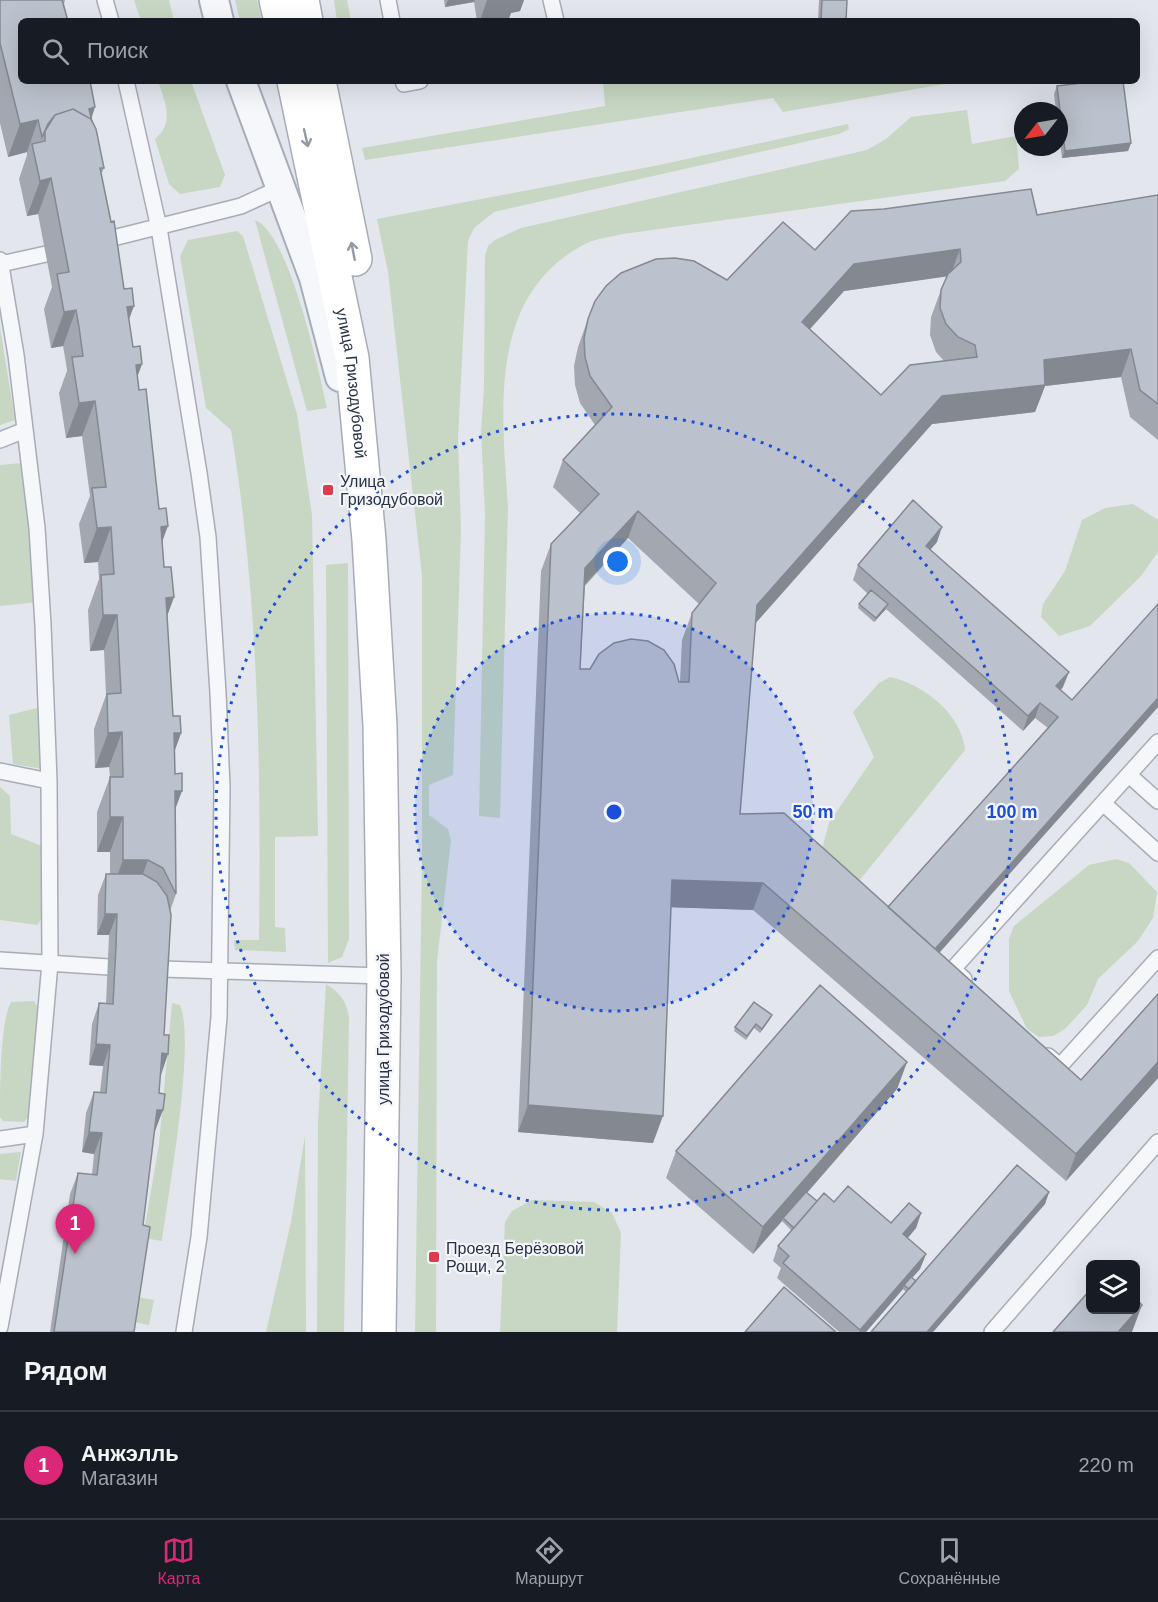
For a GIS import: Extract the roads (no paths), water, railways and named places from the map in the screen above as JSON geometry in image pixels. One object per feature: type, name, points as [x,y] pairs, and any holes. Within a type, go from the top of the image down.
[{"type":"street","points":[[214,0],[218,18]]},
{"type":"street","points":[[276,0],[280,18]]},
{"type":"street","points":[[302,0],[305,18]]},
{"type":"street","points":[[242,84],[314,278],[338,363],[369,540]]},
{"type":"street","name":"улица Гризодубовой","points":[[295,84],[352,358],[369,540],[380,726],[384,976],[380,1332]]},
{"type":"street","name":"улица Гризодубовой","points":[[320,84],[373,354],[386,483],[389,605],[380,726]]},
{"type":"lane","points":[[105,0],[110,18]]},
{"type":"lane","points":[[388,0],[391,18]]},
{"type":"lane","points":[[551,0],[555,18]]},
{"type":"lane","points":[[127,84],[159,228],[199,473],[213,600],[222,788],[217,1061],[199,1237],[184,1332]]},
{"type":"lane","points":[[95,243],[241,206],[280,188]]},
{"type":"lane","points":[[0,1327],[35,1134],[50,963],[49,781],[44,625],[37,528],[0,262],[46,254]]},
{"type":"lane","points":[[0,440],[25,430]]},
{"type":"lane","points":[[977,992],[953,969],[1158,742]]},
{"type":"lane","points":[[0,771],[49,781]]},
{"type":"lane","points":[[1129,775],[1158,801]]},
{"type":"lane","points":[[1103,803],[1158,853]]},
{"type":"lane","points":[[1035,1044],[1060,1066],[1158,958]]},
{"type":"lane","points":[[0,960],[109,967]]},
{"type":"lane","points":[[162,969],[384,976]]},
{"type":"lane","points":[[0,1139],[35,1134]]},
{"type":"lane","points":[[992,1332],[1158,1142]]},
{"type":"place","name":"Улица Гризодубовой","points":[[328,490]]},
{"type":"place","name":"Анжэлль","points":[[75,1254]]},
{"type":"place","name":"Проезд Берёзовой Рощи, 2","points":[[434,1257]]}]
